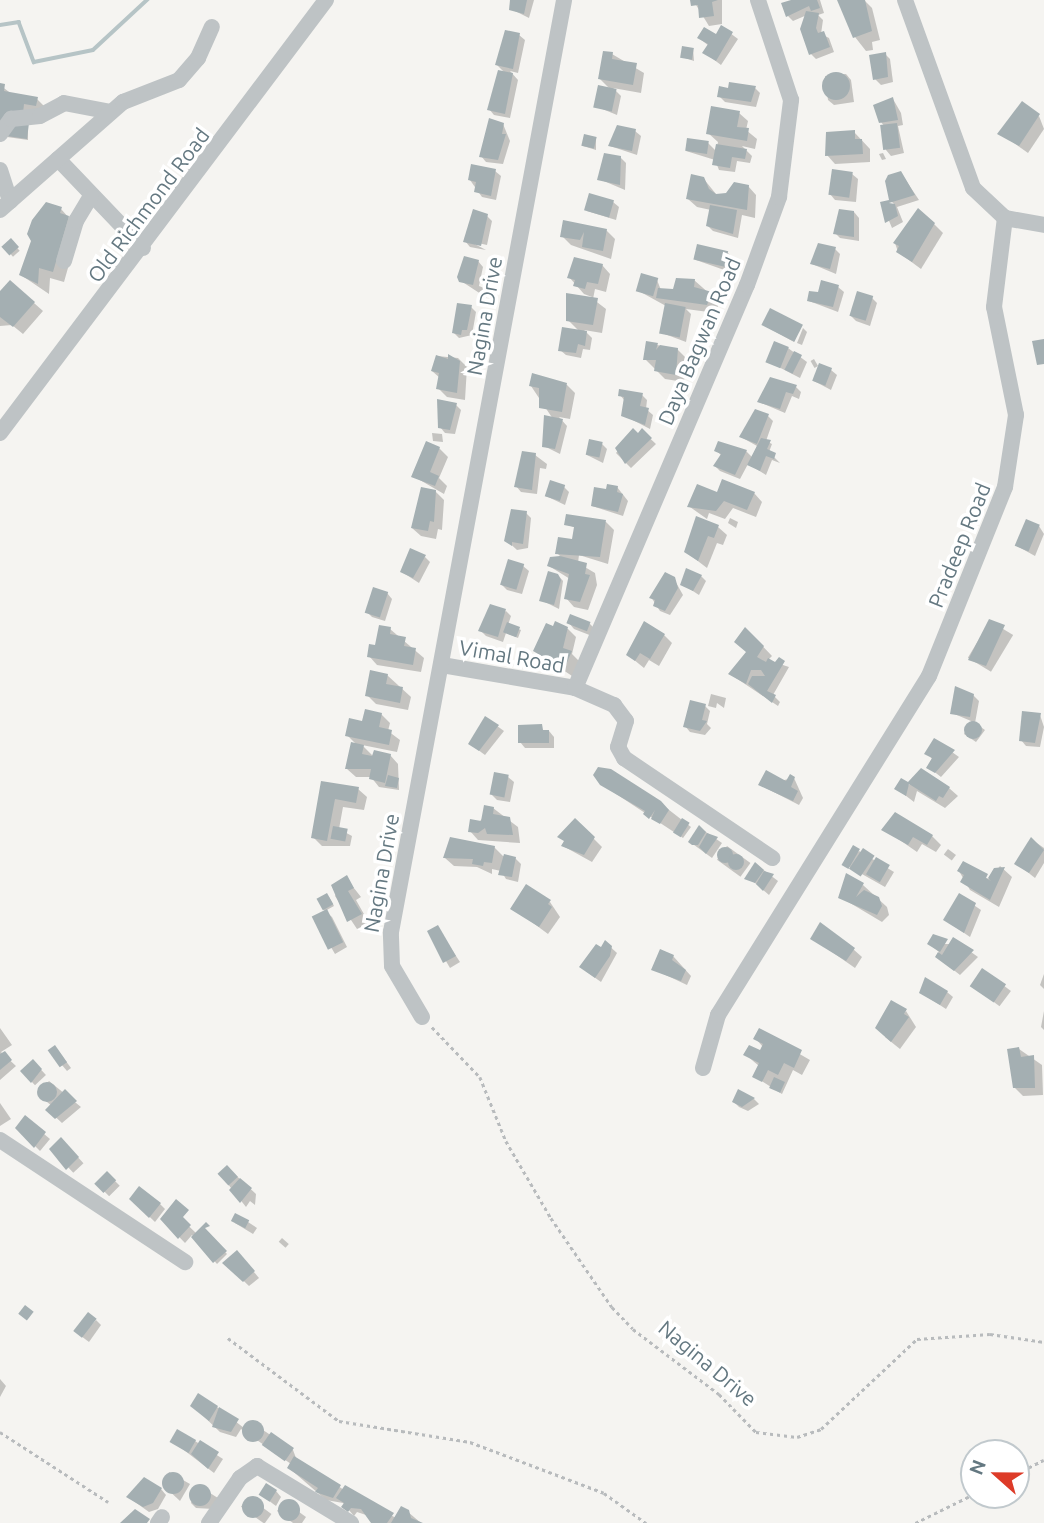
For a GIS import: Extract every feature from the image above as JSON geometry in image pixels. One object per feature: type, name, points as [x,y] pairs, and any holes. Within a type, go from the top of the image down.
[{"type":"street","name":"Old Richmond Road","points":[[0,433],[143,248],[326,0]]},
{"type":"street","name":"Nagina Drive","points":[[422,1017],[397,979],[390,950],[564,0]]},
{"type":"street","name":"Daya Bagwan Road","points":[[575,688],[747,285],[779,197],[791,100],[758,0]]},
{"type":"street","points":[[905,0],[973,188],[1004,218],[1044,225]]},
{"type":"street","points":[[5,206],[111,112],[140,94],[179,80],[198,58],[212,27]]},
{"type":"street","points":[[0,134],[11,118],[40,116],[64,103],[111,112]]},
{"type":"street","points":[[58,159],[143,248]]},
{"type":"street","points":[[0,170],[5,206]]},
{"type":"street","points":[[64,261],[76,221],[91,196]]},
{"type":"street","name":"Pradeep Road","points":[[703,1068],[718,1015],[929,676],[1005,487],[1016,415],[994,307],[993,280],[1004,218]]},
{"type":"street","name":"Vimal Road","points":[[442,665],[575,688],[614,705],[624,714],[618,747],[624,758],[772,858]]},
{"type":"street","points":[[0,1140],[185,1262]]},
{"type":"street","points":[[209,1523],[240,1478],[257,1466],[351,1523]]},
{"type":"path","name":"Nagina Drive","points":[[422,1017],[480,1077],[512,1152],[612,1307],[633,1329],[719,1394],[756,1432],[797,1437],[821,1429],[917,1339],[990,1335],[1044,1342]]},
{"type":"path","points":[[228,1338],[339,1421],[470,1441],[604,1493],[646,1523]]},
{"type":"path","points":[[0,1432],[108,1502]]},
{"type":"path","points":[[915,1523],[960,1501]]},
{"type":"building","points":[[510,0],[527,0],[524,14],[509,10]]},
{"type":"building","points":[[690,0],[718,0],[712,2],[714,16],[699,18],[698,5],[691,6]]},
{"type":"building","points":[[791,0],[817,0],[820,8],[811,11],[809,6],[786,17],[781,3]]},
{"type":"building","points":[[837,0],[865,0],[872,31],[853,38]]},
{"type":"building","points":[[806,11],[819,13],[816,28],[818,33],[824,31],[830,47],[809,55],[800,29]]},
{"type":"building","points":[[721,25],[733,32],[716,61],[702,53],[708,44],[697,38],[704,27],[716,34]]},
{"type":"building","points":[[505,30],[520,33],[513,69],[495,65]]},
{"type":"building","points":[[682,46],[694,48],[692,60],[680,58]]},
{"type":"building","points":[[603,51],[613,52],[612,59],[637,63],[633,85],[598,79]]},
{"type":"building","points":[[886,52],[888,77],[873,80],[869,55]]},
{"type":"building","points":[[498,70],[513,73],[505,114],[487,110]]},
{"type":"building","points":[[836,72],[846,76],[850,86],[846,96],[836,100],[826,96],[822,86],[826,76]]},
{"type":"building","points":[[729,82],[756,86],[751,102],[717,97],[719,86],[728,88]]},
{"type":"building","points":[[0,83],[5,84],[4,91],[38,97],[36,106],[24,104],[22,122],[29,123],[27,139],[0,135]]},
{"type":"building","points":[[598,85],[617,89],[612,111],[593,107]]},
{"type":"building","points":[[893,97],[898,120],[879,123],[873,105]]},
{"type":"building","points":[[1022,101],[1040,114],[1019,146],[997,134]]},
{"type":"building","points":[[711,106],[740,111],[737,127],[749,128],[747,141],[706,134]]},
{"type":"building","points":[[489,118],[504,123],[502,134],[506,134],[498,160],[479,157]]},
{"type":"building","points":[[897,123],[900,148],[883,150],[880,125]]},
{"type":"building","points":[[617,125],[636,129],[632,151],[608,146]]},
{"type":"building","points":[[855,130],[855,139],[862,139],[863,154],[825,156],[826,132]]},
{"type":"building","points":[[584,134],[597,137],[594,149],[581,146]]},
{"type":"building","points":[[687,138],[709,141],[707,154],[685,151]]},
{"type":"building","points":[[716,144],[747,149],[745,159],[732,157],[730,168],[712,165]]},
{"type":"building","points":[[604,153],[621,156],[620,185],[597,180]]},
{"type":"building","points":[[471,164],[496,169],[491,196],[474,192],[476,182],[468,180]]},
{"type":"building","points":[[832,169],[853,172],[849,198],[828,195]]},
{"type":"building","points":[[901,171],[915,195],[889,203],[895,204],[898,216],[885,223],[880,202],[889,200],[885,181],[888,175]]},
{"type":"building","points":[[691,174],[704,177],[709,189],[716,194],[726,193],[734,182],[749,185],[747,210],[686,199]]},
{"type":"building","points":[[589,193],[614,200],[609,217],[584,210]]},
{"type":"building","points":[[46,202],[62,207],[60,213],[69,216],[53,272],[39,268],[38,284],[19,275],[31,241],[27,234],[32,220]]},
{"type":"building","points":[[710,205],[737,210],[733,234],[706,226]]},
{"type":"building","points":[[918,208],[935,223],[912,262],[896,252],[899,246],[893,243]]},
{"type":"building","points":[[473,209],[488,214],[481,246],[463,242]]},
{"type":"building","points":[[839,209],[854,211],[854,237],[833,234]]},
{"type":"building","points":[[563,220],[607,229],[603,251],[582,247],[584,232],[580,240],[560,237]]},
{"type":"building","points":[[11,238],[19,247],[9,256],[1,247]]},
{"type":"building","points":[[818,243],[836,247],[830,269],[810,264]]},
{"type":"building","points":[[697,244],[728,251],[725,267],[693,260]]},
{"type":"building","points":[[464,256],[479,260],[473,285],[459,282],[457,277]]},
{"type":"building","points":[[574,257],[603,264],[598,284],[587,282],[585,289],[573,286],[575,280],[567,278]]},
{"type":"building","points":[[641,273],[658,278],[653,296],[636,291]]},
{"type":"building","points":[[676,278],[695,279],[694,287],[712,292],[707,305],[656,298],[658,288],[673,289]]},
{"type":"building","points":[[10,280],[35,302],[13,327],[0,317],[0,291]]},
{"type":"building","points":[[821,280],[839,285],[833,307],[807,301],[809,291],[818,292]]},
{"type":"building","points":[[857,291],[873,296],[866,321],[849,316]]},
{"type":"building","points":[[566,293],[598,298],[593,325],[566,321]]},
{"type":"building","points":[[457,303],[472,305],[467,330],[462,330],[461,335],[452,333]]},
{"type":"building","points":[[665,303],[686,307],[680,337],[659,333]]},
{"type":"building","points":[[770,308],[803,325],[794,342],[761,325]]},
{"type":"building","points":[[562,327],[587,331],[585,346],[578,344],[576,353],[558,351]]},
{"type":"building","points":[[1044,339],[1044,364],[1037,365],[1032,341]]},
{"type":"building","points":[[646,341],[658,343],[656,350],[660,345],[678,348],[676,375],[654,371],[656,360],[643,360]]},
{"type":"building","points":[[774,341],[789,347],[780,368],[765,362]]},
{"type":"building","points":[[794,351],[802,355],[792,374],[784,370]]},
{"type":"building","points":[[448,354],[460,361],[457,393],[436,389],[439,373],[431,371],[436,355],[448,359]]},
{"type":"building","points":[[819,363],[832,368],[825,386],[812,381]]},
{"type":"building","points":[[532,373],[567,383],[562,412],[539,408],[539,388],[529,386]]},
{"type":"building","points":[[770,377],[797,385],[793,394],[786,392],[780,409],[757,402]]},
{"type":"building","points":[[619,389],[643,393],[640,406],[649,408],[645,425],[621,416],[624,397],[618,396]]},
{"type":"building","points":[[437,399],[457,403],[450,430],[438,428]]},
{"type":"building","points":[[755,409],[769,414],[757,444],[739,437]]},
{"type":"building","points":[[544,415],[563,419],[555,449],[542,447]]},
{"type":"building","points":[[633,428],[638,433],[642,428],[652,438],[625,464],[615,448]]},
{"type":"building","points":[[761,438],[771,440],[767,449],[776,453],[774,459],[766,456],[760,471],[747,465]]},
{"type":"building","points":[[589,439],[603,442],[599,458],[586,455]]},
{"type":"building","points":[[426,441],[440,447],[430,472],[439,476],[435,486],[411,477]]},
{"type":"building","points":[[718,441],[747,450],[735,475],[713,466],[721,454],[714,451]]},
{"type":"building","points":[[522,451],[536,453],[532,490],[514,487]]},
{"type":"building","points":[[722,479],[755,492],[747,510],[724,501],[716,511],[687,507],[697,484],[717,492]]},
{"type":"building","points":[[550,480],[565,485],[560,501],[545,496]]},
{"type":"building","points":[[607,484],[618,486],[617,492],[623,494],[618,512],[591,506],[594,487],[606,489]]},
{"type":"building","points":[[421,487],[436,490],[434,522],[430,521],[428,531],[411,528]]},
{"type":"building","points":[[511,509],[527,511],[523,544],[512,542],[512,546],[504,541]]},
{"type":"building","points":[[566,514],[606,520],[600,557],[555,554],[558,537],[572,539],[574,527],[564,525]]},
{"type":"building","points":[[696,516],[719,525],[714,538],[708,536],[698,561],[684,552]]},
{"type":"building","points":[[1026,519],[1040,525],[1028,552],[1015,546]]},
{"type":"building","points":[[410,548],[426,555],[413,578],[400,572]]},
{"type":"building","points":[[560,556],[587,563],[585,574],[590,575],[580,602],[564,599],[569,574],[547,566],[550,557]]},
{"type":"building","points":[[508,559],[524,564],[516,590],[500,585]]},
{"type":"building","points":[[686,568],[702,575],[693,591],[680,585]]},
{"type":"building","points":[[548,571],[558,574],[561,580],[554,605],[539,601]]},
{"type":"building","points":[[665,572],[675,577],[678,588],[665,611],[653,606],[655,600],[649,598]]},
{"type":"building","points":[[373,587],[388,592],[380,618],[365,613]]},
{"type":"building","points":[[490,604],[506,609],[498,637],[478,631]]},
{"type":"building","points":[[570,614],[591,622],[587,631],[566,623]]},
{"type":"building","points":[[989,619],[1005,625],[986,666],[968,660]]},
{"type":"building","points":[[555,621],[568,627],[563,648],[572,651],[564,669],[533,651],[546,623],[553,626]]},
{"type":"building","points":[[644,621],[665,634],[650,659],[640,653],[635,661],[626,655]]},
{"type":"building","points":[[507,622],[520,627],[516,637],[503,632]]},
{"type":"building","points":[[379,625],[391,627],[390,634],[406,637],[404,646],[416,648],[413,665],[367,657],[369,644],[375,645]]},
{"type":"building","points":[[745,627],[764,646],[757,657],[766,662],[768,658],[775,662],[779,657],[785,661],[767,691],[776,695],[772,703],[748,684],[752,676],[765,676],[761,670],[751,670],[746,684],[728,674],[746,652],[734,642]]},
{"type":"building","points":[[370,670],[388,674],[386,684],[403,687],[400,703],[365,696]]},
{"type":"building","points":[[955,686],[974,694],[970,717],[950,714]]},
{"type":"building","points":[[690,700],[706,704],[702,720],[707,721],[700,731],[683,727]]},
{"type":"building","points":[[365,709],[382,713],[379,727],[392,730],[389,745],[345,736],[349,718],[362,721]]},
{"type":"building","points":[[1022,711],[1041,713],[1035,743],[1019,741]]},
{"type":"building","points":[[485,716],[499,725],[479,751],[468,744]]},
{"type":"building","points":[[969,721],[977,721],[982,730],[980,737],[969,739],[964,734],[964,726]]},
{"type":"building","points":[[542,724],[543,730],[549,730],[549,743],[518,743],[518,725]]},
{"type":"building","points":[[934,738],[955,750],[935,773],[926,768],[932,758],[924,754]]},
{"type":"building","points":[[351,742],[364,745],[362,754],[372,756],[374,750],[391,754],[385,783],[369,779],[371,769],[345,769]]},
{"type":"building","points":[[598,767],[611,769],[661,801],[669,810],[660,824],[651,819],[655,810],[649,819],[643,814],[645,811],[600,785],[593,775]]},
{"type":"building","points":[[921,768],[950,787],[943,798],[939,796],[936,801],[909,784],[906,796],[894,789],[901,778],[908,782]]},
{"type":"building","points":[[766,770],[786,781],[790,774],[795,777],[791,787],[798,791],[793,801],[758,785]]},
{"type":"building","points":[[494,772],[509,775],[504,797],[490,795]]},
{"type":"building","points":[[388,775],[399,778],[397,788],[385,786]]},
{"type":"building","points":[[321,781],[359,787],[356,803],[335,799],[327,841],[311,838]]},
{"type":"building","points":[[484,805],[494,807],[493,814],[510,817],[513,835],[487,834],[485,828],[478,833],[468,832],[470,819],[481,821]]},
{"type":"building","points":[[895,812],[933,835],[927,845],[913,837],[908,845],[881,830]]},
{"type":"building","points":[[575,818],[595,837],[584,855],[561,846],[564,841],[557,837]]},
{"type":"building","points":[[682,818],[690,823],[681,837],[673,832]]},
{"type":"building","points":[[699,825],[706,832],[698,845],[692,845],[688,842]]},
{"type":"building","points":[[333,826],[348,829],[345,842],[331,839]]},
{"type":"building","points":[[707,833],[718,837],[706,854],[699,847]]},
{"type":"building","points":[[450,837],[495,846],[492,863],[484,862],[483,866],[472,864],[473,859],[443,858]]},
{"type":"building","points":[[1031,837],[1044,850],[1029,873],[1014,864]]},
{"type":"building","points":[[853,845],[860,849],[848,869],[842,865]]},
{"type":"building","points":[[725,847],[731,849],[731,861],[725,863],[719,861],[717,855],[719,849]]},
{"type":"building","points":[[863,848],[875,856],[861,877],[849,869]]},
{"type":"building","points":[[504,854],[516,857],[512,877],[498,875]]},
{"type":"building","points":[[733,854],[739,854],[744,862],[742,868],[733,870],[728,865],[728,859]]},
{"type":"building","points":[[876,857],[890,865],[880,882],[866,874]]},
{"type":"building","points":[[963,861],[988,874],[986,878],[991,881],[988,878],[994,868],[1005,867],[990,900],[960,882],[964,875],[957,871]]},
{"type":"building","points":[[755,862],[764,870],[755,883],[744,879]]},
{"type":"building","points":[[764,871],[774,874],[763,891],[756,884]]},
{"type":"building","points":[[846,873],[864,883],[856,897],[864,890],[879,897],[882,906],[877,915],[838,898]]},
{"type":"building","points":[[347,875],[354,888],[348,891],[362,914],[347,922],[331,885]]},
{"type":"building","points":[[526,884],[551,900],[548,904],[552,907],[539,927],[510,909]]},
{"type":"building","points":[[327,893],[333,904],[323,910],[317,899]]},
{"type":"building","points":[[959,893],[976,903],[964,933],[943,920]]},
{"type":"building","points":[[327,909],[343,942],[328,950],[312,916]]},
{"type":"building","points":[[820,922],[855,948],[846,961],[810,939]]},
{"type":"building","points":[[438,925],[456,956],[443,963],[427,931]]},
{"type":"building","points":[[933,934],[948,939],[940,952],[927,944]]},
{"type":"building","points":[[953,937],[974,950],[954,971],[935,957],[938,952],[942,955]]},
{"type":"building","points":[[605,940],[612,946],[610,956],[595,978],[579,967],[596,944],[601,947]]},
{"type":"building","points":[[660,949],[674,955],[672,960],[686,970],[681,981],[651,970]]},
{"type":"building","points":[[982,968],[1006,984],[994,1002],[970,986]]},
{"type":"building","points":[[925,977],[948,991],[940,1005],[919,993]]},
{"type":"building","points":[[891,1000],[907,1009],[904,1014],[909,1017],[891,1042],[875,1028]]},
{"type":"building","points":[[759,1028],[802,1050],[794,1068],[784,1063],[778,1075],[768,1070],[762,1082],[752,1077],[759,1063],[743,1055],[749,1045],[760,1050],[763,1044],[753,1039]]},
{"type":"building","points":[[55,1045],[67,1062],[60,1067],[48,1050]]},
{"type":"building","points":[[1019,1047],[1021,1057],[1034,1055],[1035,1088],[1013,1088],[1007,1049]]},
{"type":"building","points":[[5,1051],[12,1060],[0,1070],[0,1054]]},
{"type":"building","points":[[33,1059],[42,1069],[31,1083],[20,1071]]},
{"type":"building","points":[[774,1077],[785,1082],[780,1093],[769,1088]]},
{"type":"building","points":[[47,1082],[54,1085],[57,1092],[54,1099],[47,1102],[40,1099],[37,1092],[40,1085]]},
{"type":"building","points":[[65,1089],[77,1101],[55,1119],[45,1110]]},
{"type":"building","points":[[738,1089],[755,1098],[742,1107],[732,1102]]},
{"type":"building","points":[[25,1115],[46,1132],[34,1148],[15,1128]]},
{"type":"building","points":[[61,1137],[79,1157],[66,1170],[49,1149]]},
{"type":"building","points":[[227,1165],[238,1177],[228,1186],[217,1174]]},
{"type":"building","points":[[107,1171],[116,1180],[103,1193],[94,1184]]},
{"type":"building","points":[[240,1178],[252,1188],[240,1203],[229,1190]]},
{"type":"building","points":[[139,1186],[161,1203],[149,1218],[129,1199]]},
{"type":"building","points":[[176,1199],[189,1210],[183,1217],[191,1225],[178,1239],[160,1219]]},
{"type":"building","points":[[235,1213],[249,1220],[245,1228],[231,1221]]},
{"type":"building","points":[[206,1222],[210,1226],[205,1228],[227,1251],[213,1263],[191,1237]]},
{"type":"building","points":[[237,1250],[255,1271],[243,1282],[222,1263]]},
{"type":"building","points":[[25,1305],[34,1312],[27,1320],[18,1314]]},
{"type":"building","points":[[88,1312],[97,1319],[82,1338],[73,1331]]},
{"type":"building","points":[[198,1393],[218,1406],[209,1421],[190,1406]]},
{"type":"building","points":[[219,1407],[239,1419],[231,1432],[212,1427]]},
{"type":"building","points":[[253,1420],[261,1423],[264,1431],[261,1439],[253,1442],[245,1439],[242,1431],[245,1423]]},
{"type":"building","points":[[177,1429],[196,1440],[189,1453],[170,1442]]},
{"type":"building","points":[[271,1432],[294,1448],[285,1461],[262,1445]]},
{"type":"building","points":[[200,1440],[219,1452],[208,1469],[191,1454]]},
{"type":"building","points":[[294,1456],[341,1485],[333,1498],[315,1492],[318,1488],[287,1468]]},
{"type":"building","points":[[173,1472],[181,1475],[184,1483],[181,1491],[173,1494],[165,1491],[162,1483],[165,1475]]},
{"type":"building","points":[[144,1477],[162,1488],[153,1503],[143,1507],[126,1497]]},
{"type":"building","points":[[266,1483],[277,1490],[270,1502],[259,1495]]},
{"type":"building","points":[[200,1484],[208,1487],[211,1495],[208,1503],[200,1506],[192,1503],[189,1495],[192,1487]]},
{"type":"building","points":[[345,1485],[394,1513],[387,1523],[371,1523],[361,1509],[351,1508],[348,1512],[341,1507],[344,1503],[336,1498]]},
{"type":"building","points":[[253,1496],[261,1499],[264,1507],[261,1515],[253,1518],[245,1515],[242,1507],[245,1499]]},
{"type":"building","points":[[289,1499],[297,1502],[300,1510],[297,1518],[289,1521],[281,1518],[278,1510],[281,1502]]},
{"type":"building","points":[[401,1506],[409,1510],[411,1518],[423,1523],[391,1523]]},
{"type":"building","points":[[135,1509],[150,1519],[147,1523],[120,1523]]},
{"type":"waterway","points":[[0,25],[19,22],[34,62],[93,50],[147,0]]}]
